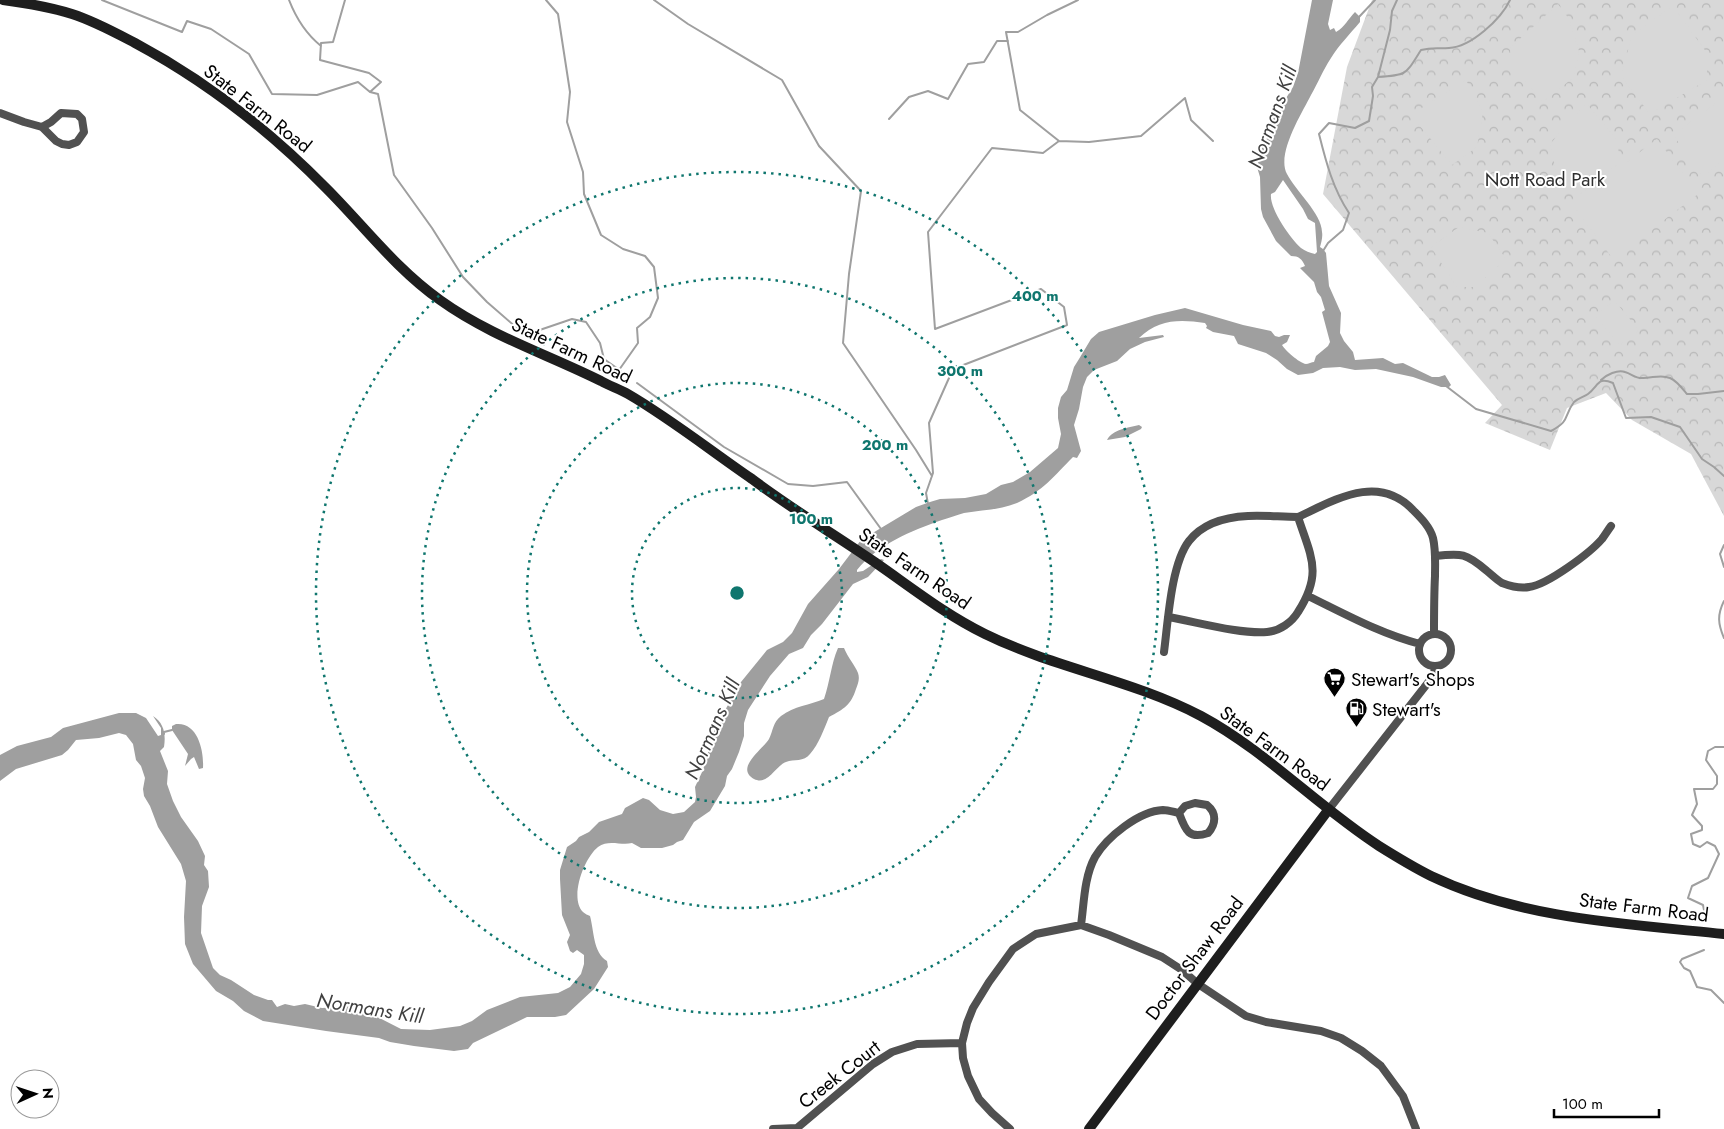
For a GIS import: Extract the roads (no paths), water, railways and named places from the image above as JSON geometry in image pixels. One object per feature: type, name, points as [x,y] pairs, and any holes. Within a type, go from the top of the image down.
[{"type":"main road","name":"State Farm Road","points":[[3,0],[70,14],[102,26],[154,53],[188,74],[242,112],[310,172],[396,263],[439,300],[478,325],[507,340],[624,392],[939,608],[986,635],[1027,652],[1172,702],[1200,716],[1238,738],[1374,843],[1434,878],[1489,898],[1537,911],[1603,921],[1724,934]]},
{"type":"main road","name":"Doctor Shaw Road","points":[[1089,1129],[1329,809]]},
{"type":"street","points":[[0,113],[42,127],[56,141],[62,144],[69,145],[77,142],[84,132],[82,119],[77,114],[61,113],[42,127]]},
{"type":"street","points":[[1164,652],[1168,616],[1178,562],[1189,541],[1207,526],[1223,519],[1248,516],[1298,517],[1346,496],[1369,491],[1387,493],[1408,504],[1423,520],[1432,537],[1435,556],[1434,634]]},
{"type":"street","points":[[1168,616],[1250,632],[1269,632],[1284,627],[1296,615],[1308,596],[1312,583],[1313,568],[1311,554],[1298,517]]},
{"type":"street","points":[[1435,556],[1465,555],[1475,560],[1500,582],[1528,588],[1541,584],[1588,553],[1602,539],[1611,526]]},
{"type":"street","points":[[1308,596],[1374,629],[1420,644]]},
{"type":"street","points":[[1434,634],[1439,634],[1448,640],[1451,649],[1445,662],[1435,666],[1426,663],[1420,654],[1420,644],[1426,637],[1434,634]]},
{"type":"street","points":[[1329,809],[1434,675],[1435,666]]},
{"type":"street","points":[[1191,804],[1207,805],[1214,813],[1215,824],[1208,833],[1195,835],[1187,831],[1179,813],[1185,806],[1191,804]]},
{"type":"street","points":[[1081,926],[1086,884],[1095,858],[1110,838],[1124,826],[1148,814],[1164,810],[1179,813]]},
{"type":"street","points":[[1010,1129],[992,1114],[979,1099],[968,1076],[963,1058],[962,1043],[967,1023],[973,1008],[989,982],[1013,949],[1036,934],[1081,926],[1162,957],[1246,1016],[1266,1022],[1321,1031],[1341,1038],[1381,1066],[1403,1096],[1416,1129]]},
{"type":"street","name":"Creek Court","points":[[773,1129],[796,1128],[873,1064],[892,1052],[917,1044],[962,1043]]},
{"type":"waterway","points":[[102,0],[182,32],[187,21],[211,29],[249,54],[272,94],[317,95],[358,82],[370,92],[378,94],[394,175],[432,228],[463,277],[487,302],[525,335],[572,319],[586,322],[600,343],[604,359],[621,371]]},
{"type":"waterway","points":[[289,0],[302,25],[321,46]]},
{"type":"waterway","points":[[345,0],[333,42],[321,43],[320,60],[369,73],[381,82],[370,92]]},
{"type":"waterway","points":[[546,0],[558,14],[570,92],[567,122],[583,172],[584,194],[601,235],[623,249],[645,256],[654,267],[658,298],[650,317],[637,328],[638,343],[619,370]]},
{"type":"waterway","points":[[654,0],[688,24],[782,80],[819,146],[861,191],[849,274],[843,343],[932,476]]},
{"type":"waterway","points":[[1059,141],[1020,110],[1006,32],[1018,32],[1078,0]]},
{"type":"waterway","points":[[1358,18],[1375,0]]},
{"type":"waterway","points":[[1378,77],[1390,30],[1392,11],[1397,0]]},
{"type":"waterway","points":[[1323,251],[1328,243],[1343,230],[1349,213],[1334,185],[1319,134],[1329,123],[1355,128],[1369,121],[1373,96],[1372,87],[1378,77],[1405,72],[1421,50],[1449,48],[1467,43],[1493,23],[1510,0]]},
{"type":"waterway","points":[[889,119],[909,97],[928,91],[948,99],[968,64],[984,62],[997,41],[1008,41]]},
{"type":"waterway","points":[[928,504],[926,493],[933,473],[929,423],[953,369],[1067,325],[1064,307],[1041,289],[935,329],[928,232],[992,148],[1043,153],[1059,141],[1089,142],[1141,136],[1185,98],[1191,120],[1213,141]]},
{"type":"waterway","points":[[1601,380],[1612,373],[1622,371],[1641,378],[1660,376],[1670,378],[1687,394],[1724,391]]},
{"type":"waterway","points":[[1446,386],[1476,409],[1551,431],[1564,421],[1577,399],[1588,394],[1601,381],[1608,381],[1613,383],[1626,418],[1651,417],[1680,427],[1702,459],[1724,476]]},
{"type":"waterway","points":[[637,383],[724,447],[788,484],[813,486],[847,482],[881,529]]},
{"type":"waterway","points":[[1724,545],[1720,554],[1724,567]]},
{"type":"waterway","points":[[1724,601],[1719,620],[1724,638]]},
{"type":"waterway","points":[[164,734],[164,732],[172,730]]},
{"type":"waterway","points":[[1706,920],[1703,905],[1688,898],[1692,886],[1708,878],[1719,854],[1715,846],[1707,842],[1700,847],[1693,844],[1691,834],[1702,830],[1702,826],[1692,815],[1697,804],[1694,789],[1713,789],[1717,784],[1717,776],[1706,760],[1708,751],[1715,747],[1724,747]]},
{"type":"waterway","points":[[1704,950],[1682,959],[1680,962],[1684,968],[1690,971],[1697,987],[1711,990],[1724,1003]]},
{"type":"place","name":"Stewart's Shops","points":[[1335,698]]},
{"type":"place","name":"Stewart's","points":[[1356,728]]},
{"type":"water label","name":"Normans Kill","points":[[1272,117]]},
{"type":"water label","name":"Normans Kill","points":[[712,729]]},
{"type":"water label","name":"Normans Kill","points":[[370,1008]]},
{"type":"park label","name":"Nott Road Park","points":[[1545,179]]}]
